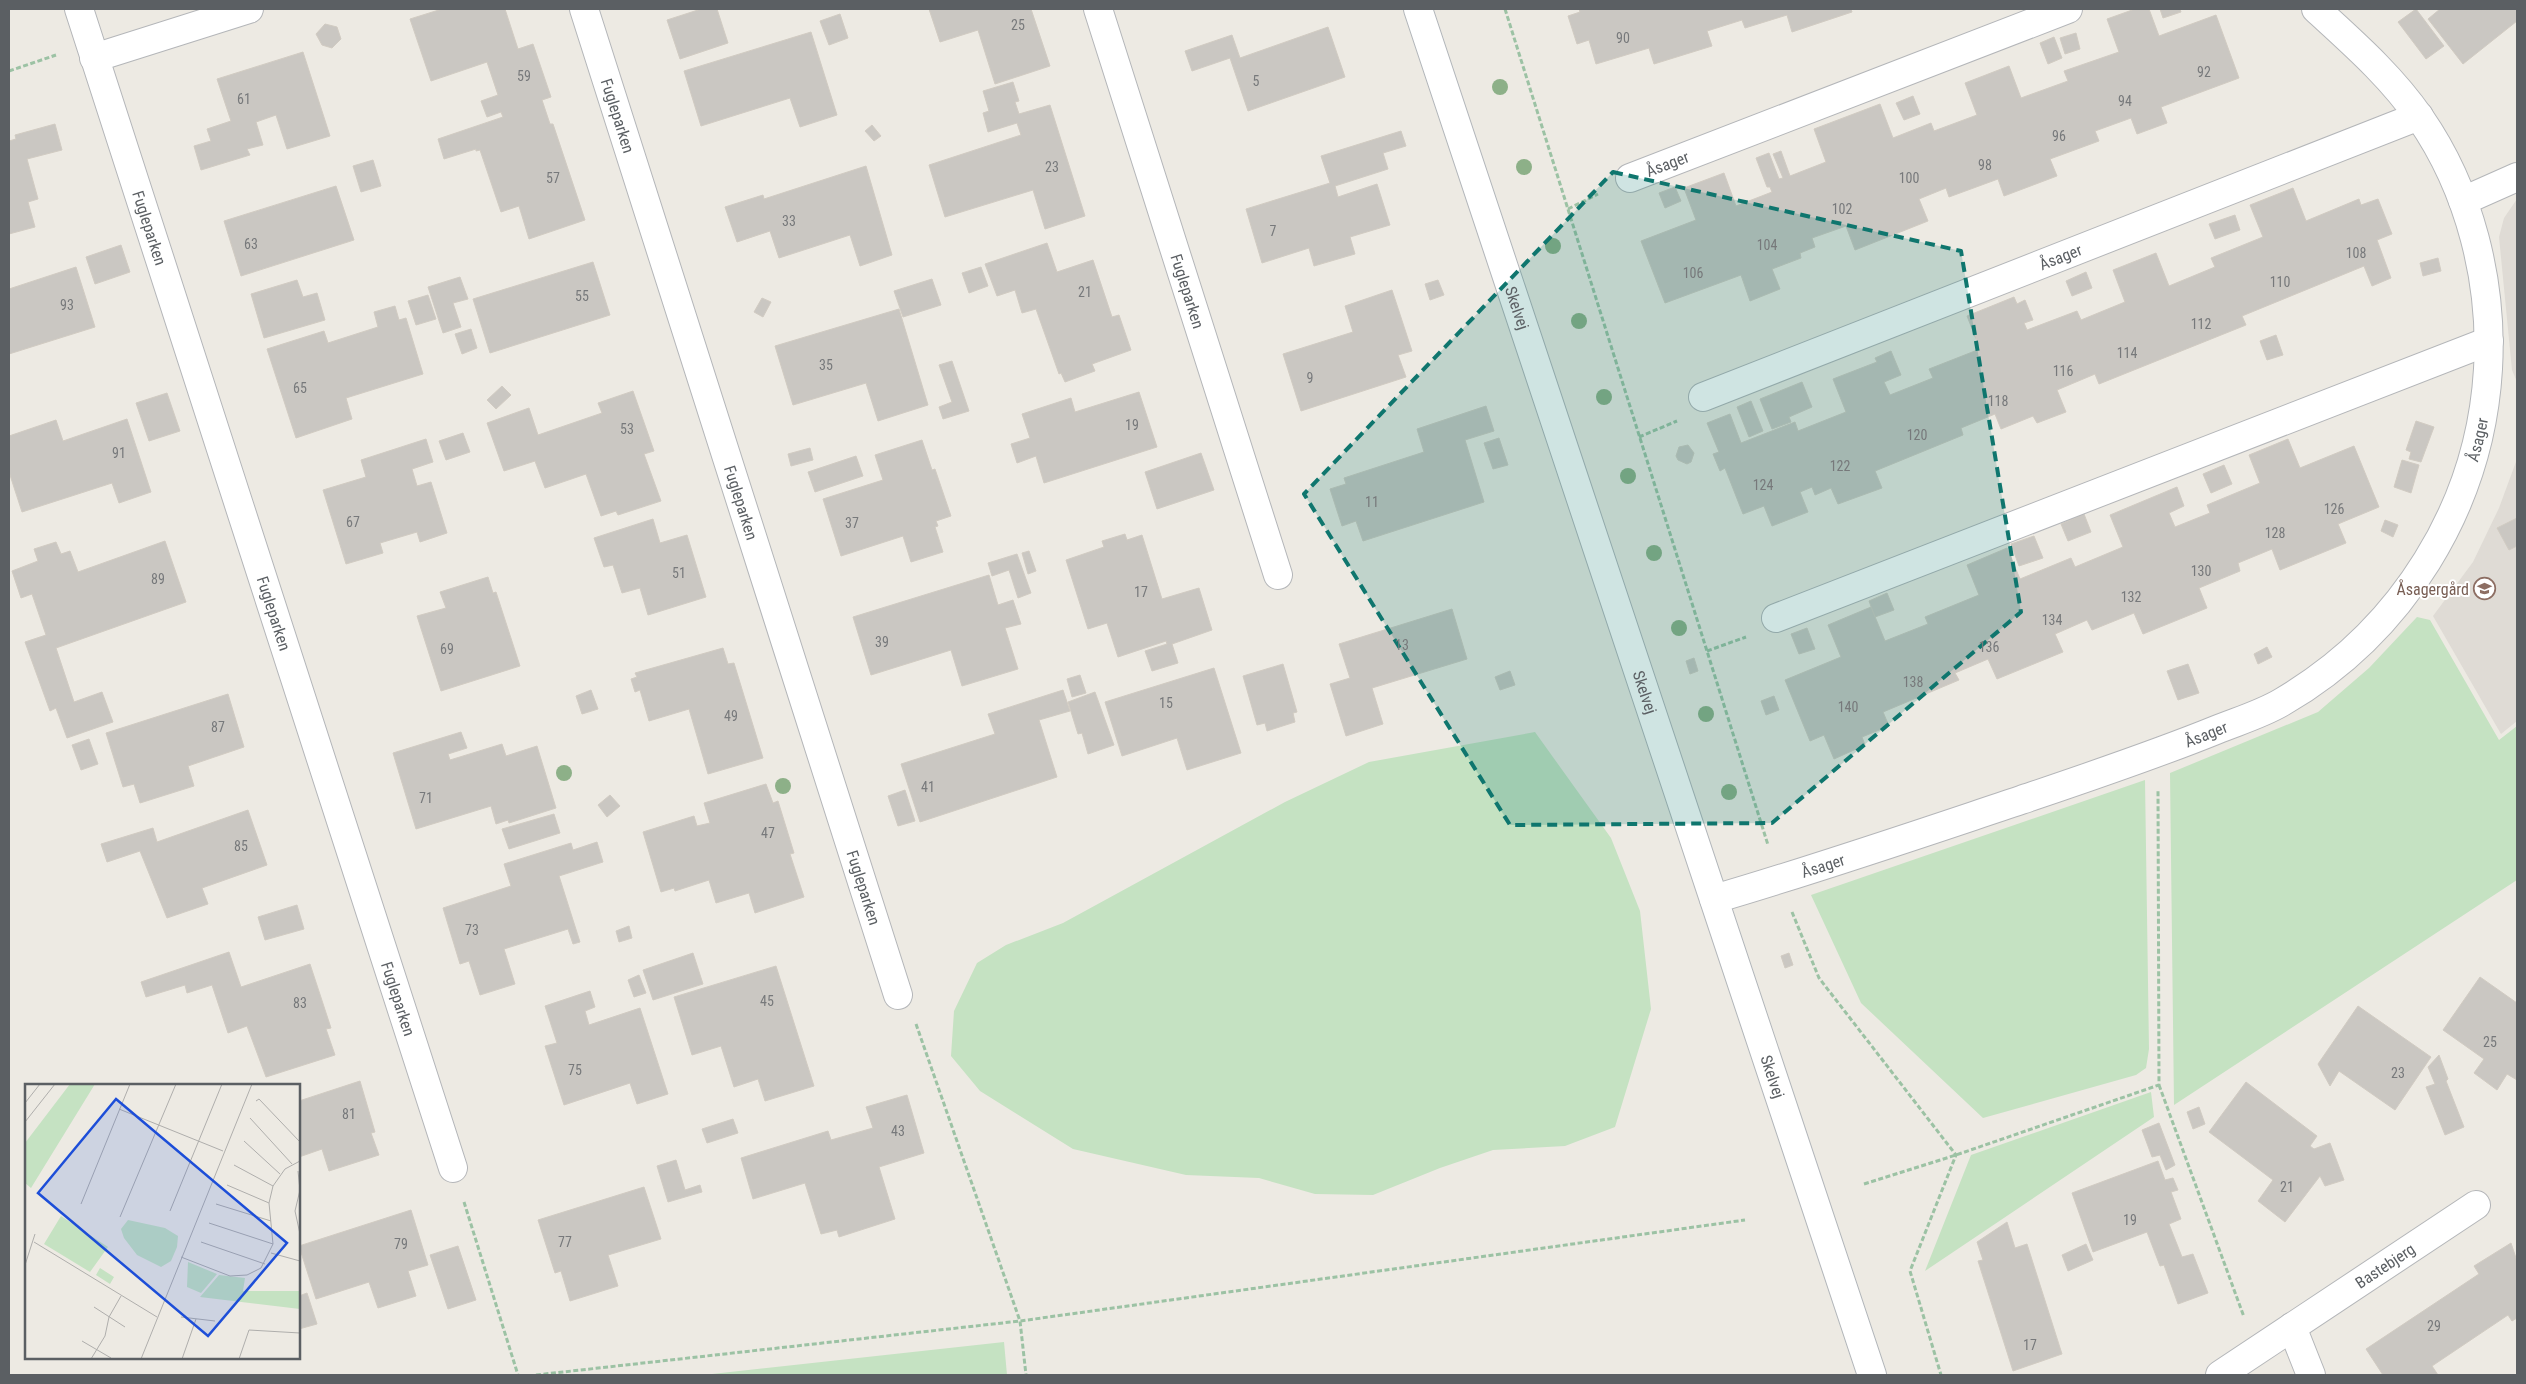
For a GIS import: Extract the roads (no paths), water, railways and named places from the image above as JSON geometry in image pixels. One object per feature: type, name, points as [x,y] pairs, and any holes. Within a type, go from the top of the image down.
[{"type":"street","name":"Fugleparken","points":[[80,9],[453,1168]]},
{"type":"street","points":[[92,50],[249,9]]},
{"type":"street","name":"Fugleparken","points":[[584,9],[898,995]]},
{"type":"street","name":"Fugleparken","points":[[1098,9],[1278,575]]},
{"type":"street","name":"Skelvej","points":[[1418,9],[1872,1375]]},
{"type":"street","name":"Åsager","points":[[1630,178],[2068,9]]},
{"type":"street","name":"Åsager","points":[[1714,898],[1779,880],[2158,754],[2280,704],[2332,669],[2378,627],[2418,578],[2450,524],[2472,465],[2484,412],[2490,341],[2483,270],[2463,201],[2444,158],[2419,116],[2370,58],[2316,9]]},
{"type":"street","name":"Åsager","points":[[1703,398],[2419,116]]},
{"type":"street","points":[[2463,201],[2517,177]]},
{"type":"street","points":[[1776,618],[2490,341]]},
{"type":"street","name":"Bastebjerg","points":[[2220,1375],[2476,1205]]},
{"type":"street","points":[[2292,1327],[2311,1375]]},
{"type":"place","name":"Åsagergård","points":[[2485,589]]}]
